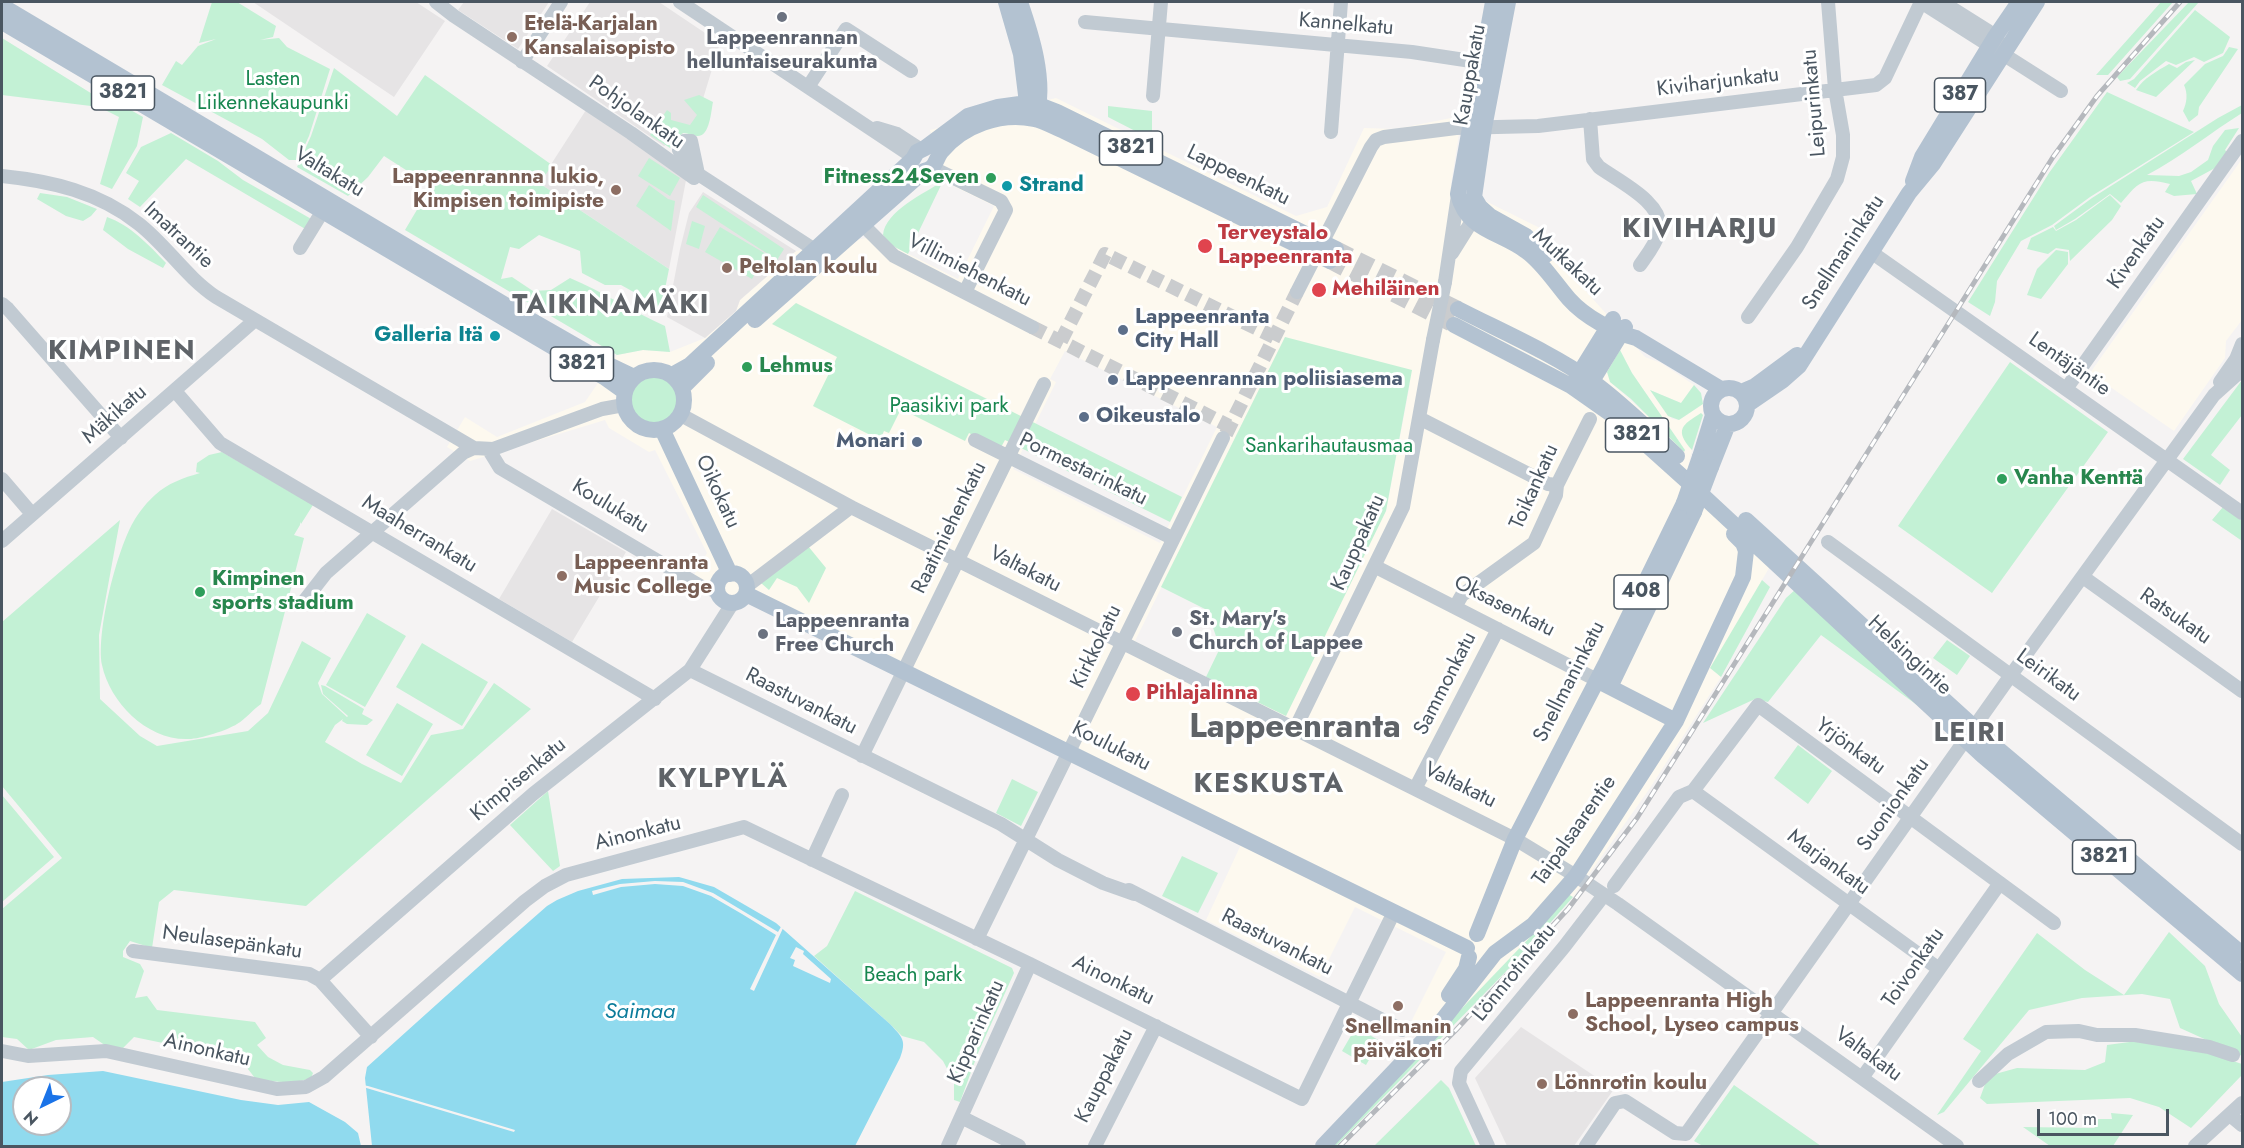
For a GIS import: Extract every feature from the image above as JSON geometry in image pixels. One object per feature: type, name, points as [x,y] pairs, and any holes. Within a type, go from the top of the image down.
[{"type":"main road","points":[[1006,2],[1034,109]]},
{"type":"main road","points":[[1020,2],[1034,48],[1040,91],[1034,109]]},
{"type":"main road","name":"Kauppakatu","points":[[1489,64],[1493,2]]},
{"type":"main road","name":"Kauppakatu","points":[[1466,195],[1489,64],[1508,2]]},
{"type":"main road","name":"Snellmaninkatu","points":[[2003,49],[2019,2]]},
{"type":"main road","name":"Snellmaninkatu","points":[[1744,398],[1782,381],[1799,366],[1909,193],[1922,157],[2037,2]]},
{"type":"main road","name":"Valtakatu","points":[[2,6],[604,377],[624,398]]},
{"type":"main road","name":"Valtakatu","points":[[2,22],[612,366],[634,376]]},
{"type":"main road","name":"Lappeenkatu","points":[[677,381],[690,365],[815,250],[924,159],[969,128],[1034,109],[1095,146],[1326,252]]},
{"type":"main road","name":"Lappeenkatu","points":[[677,381],[696,372],[863,225],[924,159]]},
{"type":"main road","points":[[1466,195],[1461,206],[1472,216]]},
{"type":"main road","name":"Mutkakatu","points":[[1466,195],[1480,207],[1472,216],[1526,236],[1537,245],[1585,300],[1621,329],[1721,389]]},
{"type":"main road","name":"3821","points":[[1456,317],[1581,384],[1631,430],[1697,468]]},
{"type":"main road","name":"Mutkakatu","points":[[1581,384],[1621,329]]},
{"type":"main road","name":"3821","points":[[662,429],[649,430],[637,425],[628,416],[624,398],[634,376],[651,369],[659,369],[677,381]]},
{"type":"main road","points":[[662,429],[674,423],[681,415],[685,402],[677,381]]},
{"type":"main road","points":[[1731,388],[1744,398],[1744,416],[1739,420],[1721,419],[1711,403],[1712,398],[1721,389],[1731,388]]},
{"type":"main road","name":"Snellmaninkatu","points":[[1468,944],[1515,839],[1604,683],[1689,508],[1697,468],[1721,419]]},
{"type":"main road","name":"Oikokatu","points":[[662,429],[730,574]]},
{"type":"main road","name":"Helsingintie","points":[[1697,468],[1706,498],[1776,563],[2242,974]]},
{"type":"main road","name":"Helsingintie","points":[[1697,468],[1970,734],[2242,954]]},
{"type":"main road","points":[[1706,498],[1723,522],[1743,543],[1746,559],[1743,577]]},
{"type":"main road","points":[[1743,577],[1760,563],[1776,563]]},
{"type":"main road","points":[[730,574],[741,576],[747,590],[740,602],[732,604],[722,600],[717,591],[721,578],[730,574]]},
{"type":"main road","name":"Taipalsaarentie","points":[[1323,1146],[1441,1022],[1492,958],[1533,925],[1576,876],[1676,721],[1743,577]]},
{"type":"main road","name":"Koulukatu","points":[[747,590],[904,671],[1394,912],[1468,944]]},
{"type":"main road","name":"Oksasenkatu","points":[[1604,683],[1676,721]]},
{"type":"main road","points":[[1486,935],[1491,939],[1492,958],[1479,963],[1468,944],[1486,935]]},
{"type":"main road","name":"408","points":[[1310,1146],[1414,1038],[1456,986],[1466,969],[1468,944]]},
{"type":"street","points":[[522,62],[561,2]]},
{"type":"street","points":[[680,2],[866,125],[897,134],[924,159],[1001,201],[1006,210],[965,292]]},
{"type":"street","points":[[1153,96],[1161,2]]},
{"type":"street","points":[[1331,132],[1341,2]]},
{"type":"street","name":"Leipurinkatu","points":[[1748,317],[1797,247],[1837,179],[1843,157],[1843,135],[1835,89],[1828,2]]},
{"type":"street","points":[[1921,2],[2003,49],[2061,91]]},
{"type":"street","name":"Kiviharjunkatu","points":[[1477,128],[1538,126],[1876,85],[1885,78],[1921,2]]},
{"type":"street","points":[[1942,2],[1988,31],[2003,49]]},
{"type":"street","name":"Pohjolankatu","points":[[441,3],[454,16],[522,62],[696,176],[815,250]]},
{"type":"street","name":"Kannelkatu","points":[[1084,22],[1434,54],[1489,64]]},
{"type":"street","points":[[808,87],[846,29],[911,71]]},
{"type":"street","points":[[1590,119],[1593,159],[1599,167],[1653,205],[1659,218],[1660,231],[1640,265]]},
{"type":"street","points":[[1297,292],[1326,252],[1376,140],[1384,137],[1477,128]]},
{"type":"street","name":"Kivenkatu","points":[[2066,389],[2242,141]]},
{"type":"street","name":"Imatrantie","points":[[2,176],[52,183],[94,196],[105,202],[139,224],[200,286],[254,320]]},
{"type":"street","points":[[300,248],[326,205]]},
{"type":"street","name":"Kauppakatu","points":[[1295,729],[1376,567],[1403,507],[1444,282],[1450,257],[1472,216]]},
{"type":"street","name":"Villimiehenkatu","points":[[863,225],[894,256],[1032,327]]},
{"type":"street","name":"Lentäjäntie","points":[[1871,252],[2242,513]]},
{"type":"street","points":[[2,304],[121,438]]},
{"type":"street","points":[[254,320],[474,448],[489,450],[602,409],[624,398]]},
{"type":"street","name":"Mäkikatu","points":[[2,541],[254,320]]},
{"type":"street","name":"Suonionkatu","points":[[1586,1146],[1615,1103],[1620,1101],[1625,1101],[1675,1133],[1686,1134],[2011,675],[2168,460],[2214,395],[2242,350]]},
{"type":"street","name":"Suonionkatu","points":[[2214,395],[2242,370]]},
{"type":"street","name":"Raatimiehenkatu","points":[[862,756],[1044,384]]},
{"type":"street","name":"Maaherrankatu","points":[[174,392],[220,443],[655,699]]},
{"type":"street","name":"Valtakatu","points":[[681,415],[850,507],[1515,839],[1605,895],[1957,1146]]},
{"type":"street","points":[[1419,418],[1548,484],[1557,485]]},
{"type":"street","name":"Toikankatu","points":[[1455,608],[1462,595],[1534,543],[1556,495],[1557,485],[1590,419]]},
{"type":"street","name":"Kirkkokatu","points":[[977,939],[1223,438]]},
{"type":"street","name":"Pormestarinkatu","points":[[975,440],[1172,538]]},
{"type":"street","points":[[305,600],[326,573],[463,453],[474,448]]},
{"type":"street","name":"Koulukatu","points":[[489,450],[500,468],[702,587],[717,591]]},
{"type":"street","points":[[2,479],[32,514]]},
{"type":"street","points":[[747,590],[850,507]]},
{"type":"street","name":"Leirikatu","points":[[1828,542],[2242,844]]},
{"type":"street","name":"Oksasenkatu","points":[[1376,567],[1604,683]]},
{"type":"street","name":"Ratsukatu","points":[[2083,577],[2242,691]]},
{"type":"street","name":"Kimpisenkatu","points":[[320,980],[533,794],[690,670],[732,604]]},
{"type":"street","name":"Sammonkatu","points":[[1416,789],[1498,629]]},
{"type":"street","name":"Raastuvankatu","points":[[690,670],[1001,824],[1025,840],[1061,853],[1106,876],[1134,894],[1402,1030]]},
{"type":"street","name":"Lönnrotinkatu","points":[[1488,1146],[1459,1083],[1461,1071],[1605,895],[1678,797],[1693,791],[1758,705]]},
{"type":"street","name":"Yrjönkatu","points":[[1758,705],[2054,923]]},
{"type":"street","name":"Marjankatu","points":[[1693,791],[1939,969]]},
{"type":"street","points":[[812,860],[842,795]]},
{"type":"street","name":"Ainonkatu","points":[[2,1052],[28,1056],[106,1051],[277,1089],[299,1089],[315,1083],[371,1037],[525,901],[555,880],[566,875],[744,827],[1030,964],[1302,1099],[1350,1003]]},
{"type":"street","name":"Toivonkatu","points":[[1862,1078],[2002,884]]},
{"type":"street","points":[[1350,1003],[1394,912]]},
{"type":"street","name":"Neulasepänkatu","points":[[133,951],[309,974],[320,980],[371,1037]]},
{"type":"street","name":"Kipparinkatu","points":[[948,1146],[1030,964]]},
{"type":"street","name":"Kauppakatu","points":[[1095,1146],[1155,1026]]},
{"type":"street","points":[[1979,1081],[2008,1054],[2046,1032],[2079,1031],[2097,1035],[2135,1035],[2210,1047],[2233,1055]]},
{"type":"street","points":[[2195,1146],[2242,1103]]},
{"type":"street","points":[[2230,1114],[2242,1125]]},
{"type":"street","points":[[961,1117],[1019,1146]]},
{"type":"shaded area","points":[[253,2],[416,2],[445,21],[394,97]]},
{"type":"shaded area","name":"Etelä-Karjalan Kansalaisopisto","points":[[464,2],[549,2],[518,49],[458,10]]},
{"type":"shaded area","points":[[590,2],[659,2],[720,43],[695,125],[664,146],[547,66]]},
{"type":"shaded area","points":[[1056,98],[1296,216],[1327,207],[1364,128],[1396,129],[1451,118],[1463,109],[1451,184],[1544,230],[1584,289],[1645,357],[1661,363],[1694,385],[1681,403],[1650,390],[1672,419],[1679,420],[1703,404],[1703,415],[1700,413],[1688,446],[1692,450],[1687,471],[1776,556],[1711,668],[1721,677],[1650,788],[1573,897],[1568,895],[1439,1034],[1411,1022],[1446,952],[1355,907],[1320,977],[1206,920],[1244,838],[743,599],[736,603],[728,603],[691,580],[707,553],[655,450],[649,452],[609,428],[605,420],[470,461],[447,447],[465,417],[497,437],[585,402],[617,355],[643,350],[670,352],[705,338],[736,311],[740,300],[796,251],[883,235],[889,244],[958,279],[994,206],[943,181],[930,130]],"holes":[[[1285,337],[1410,384],[1386,511],[1218,683],[1135,641]],[[1620,350],[1632,373],[1684,449],[1610,382]],[[1065,351],[1217,427],[1160,543],[1013,469],[1056,382],[1050,379]]]},
{"type":"shaded area","name":"Lappeenrannna lukio, Kimpisen toimipiste","points":[[586,110],[687,175],[669,269],[539,183]]},
{"type":"shaded area","points":[[2242,159],[2242,320],[2226,341],[2225,358],[2174,431],[2090,373]]},
{"type":"shaded area","name":"Peltolan koulu","points":[[703,192],[796,251],[740,300],[736,311],[705,338],[667,317],[689,213]]},
{"type":"shaded area","name":"Lappeenranta Music College","points":[[552,509],[626,552],[572,642],[499,599]]},
{"type":"shaded area","name":"Lönnrotin koulu","points":[[1521,1027],[1614,1089],[1574,1146],[1507,1146],[1475,1078]]},
{"type":"green space","name":"Lasten Liikennekaupunki","points":[[212,2],[237,2],[276,26],[273,37],[260,40],[279,38],[287,47],[330,69],[309,136],[298,160],[289,160],[262,139],[162,85],[176,61],[182,65],[198,46],[216,39],[199,43]]},
{"type":"green space","points":[[2161,2],[2173,2],[2108,75],[2096,75]]},
{"type":"green space","points":[[2189,2],[2199,2],[2130,79],[2120,81],[2117,77]]},
{"type":"green space","points":[[2195,10],[2230,37],[2223,53],[2204,62],[2194,57],[2176,65],[2166,61],[2140,81],[2135,88],[2127,83],[2134,79]]},
{"type":"green space","points":[[2,38],[102,100],[113,100],[143,117],[137,146],[112,189],[100,184],[119,117],[99,107],[2,95]]},
{"type":"green space","points":[[2229,47],[2238,49],[2199,107],[2198,115],[2189,122],[2183,111],[2186,98],[2184,85],[2205,64],[2223,56]]},
{"type":"green space","points":[[2195,60],[2156,97],[2136,90],[2147,78],[2169,64],[2177,68],[2186,62]]},
{"type":"green space","points":[[334,68],[397,116],[425,75],[552,165],[540,183],[542,185],[669,269],[658,312],[649,307],[650,301],[621,285],[605,285],[582,273],[580,251],[539,235],[519,249],[510,247],[501,279],[512,277],[533,291],[551,290],[570,278],[665,326],[670,352],[643,350],[617,355],[405,230],[431,186],[384,156],[368,177],[348,196],[297,167],[311,136]]},
{"type":"green space","points":[[2107,92],[2194,132],[2090,197],[2052,225],[2021,241],[1997,281],[1995,302],[1990,316],[1968,302],[2049,173]]},
{"type":"green space","points":[[699,95],[713,102],[705,132],[695,136],[683,133],[673,141],[670,148],[650,135],[667,110],[671,113],[671,120],[690,125],[697,115],[684,100]]},
{"type":"green space","points":[[2242,105],[2242,113],[2172,161],[2147,175],[2179,176],[2191,172],[2208,160],[2213,146],[2225,130],[2239,128],[2225,150],[2228,153],[2217,167],[2191,181],[2197,194],[2174,196],[2165,192],[2170,184],[2147,181],[2132,190],[2121,203],[2110,194],[2056,230],[2054,226],[2092,198]]},
{"type":"green space","points":[[1108,106],[1152,111],[1152,131],[1141,134],[1108,117]]},
{"type":"green space","points":[[171,133],[218,161],[243,180],[313,220],[307,230],[186,159],[140,207],[128,199],[139,181],[126,173],[141,147]]},
{"type":"green space","points":[[649,158],[680,178],[670,196],[638,176]]},
{"type":"green space","points":[[943,181],[908,254],[889,244],[883,235],[885,226],[891,218],[907,204]]},
{"type":"green space","points":[[649,185],[668,199],[675,201],[671,231],[636,206]]},
{"type":"green space","points":[[40,193],[67,197],[97,209],[83,221],[66,216],[37,199]]},
{"type":"green space","points":[[703,195],[784,249],[777,260],[696,207]]},
{"type":"green space","points":[[2110,195],[2121,206],[2112,220],[2070,261],[2069,250],[2056,248],[2048,254],[2027,249],[2031,238],[2053,227],[2056,231],[2076,220]]},
{"type":"green space","points":[[107,217],[124,225],[146,243],[166,263],[163,268],[128,249],[103,230]]},
{"type":"green space","points":[[692,221],[705,226],[699,249],[686,244]]},
{"type":"green space","points":[[720,227],[766,254],[752,279],[705,252]]},
{"type":"green space","points":[[2056,250],[2068,252],[2068,264],[2041,299],[2027,295],[2037,269]]},
{"type":"green space","name":"Paasikivi park","points":[[796,303],[1182,497],[1170,522],[1005,440],[1000,449],[969,433],[965,441],[901,409],[889,433],[884,431],[880,440],[813,406],[837,357],[772,324]]},
{"type":"green space","name":"Sankarihautausmaa","points":[[1285,337],[1412,370],[1386,511],[1286,716],[1206,677],[1220,648],[1207,610],[1161,587]]},
{"type":"green space","points":[[1620,350],[1632,373],[1685,450],[1684,452],[1631,399],[1610,382],[1607,372]]},
{"type":"green space","name":"Vanha Kenttä","points":[[2010,362],[2108,432],[1992,593],[1898,526]]},
{"type":"green space","points":[[649,375],[672,384],[680,397],[681,404],[678,411],[672,418],[661,424],[650,423],[640,418],[629,401],[630,391],[636,382]]},
{"type":"green space","points":[[2242,380],[2242,415],[2211,455],[2230,470],[2220,485],[2183,459]]},
{"type":"green space","points":[[1694,385],[1701,393],[1703,404],[1679,420],[1668,416],[1650,390],[1681,403]]},
{"type":"green space","points":[[1701,413],[1703,415],[1692,450],[1683,437],[1683,428]]},
{"type":"green space","name":"Kimpinen sports stadium","points":[[222,452],[313,505],[301,524],[300,522],[294,535],[304,538],[261,704],[240,722],[227,729],[194,739],[174,738],[159,734],[133,717],[113,693],[102,665],[102,632],[105,612],[121,549],[139,513],[152,497],[165,487],[200,473],[196,472],[197,463],[209,455]]},
{"type":"green space","points":[[2223,507],[2242,521],[2242,541],[2212,520]]},
{"type":"green space","points":[[120,520],[99,635],[100,699],[140,736],[157,746],[248,731],[268,713],[302,641],[331,658],[318,683],[322,694],[347,717],[323,694],[321,685],[364,709],[362,714],[373,720],[367,725],[347,724],[342,721],[343,719],[335,725],[325,742],[401,783],[431,735],[463,729],[494,683],[531,709],[306,906],[174,890],[159,902],[152,948],[130,941],[123,951],[123,957],[140,964],[144,971],[135,998],[147,996],[157,1010],[255,1022],[266,1038],[257,1045],[268,1057],[283,1065],[310,1070],[313,1073],[311,1078],[276,1082],[255,1078],[240,1059],[134,1037],[123,1048],[106,1046],[93,1037],[56,1040],[29,1050],[17,1039],[2,1037],[2,909],[62,858],[2,786],[2,622]]},
{"type":"green space","points":[[808,546],[826,568],[809,603],[797,587],[777,578],[769,590],[761,583]]},
{"type":"green space","points":[[1762,580],[1770,587],[1721,677],[1710,668]]},
{"type":"green space","points":[[1796,589],[1932,716],[1821,635],[1768,702],[1755,699],[1703,723],[1786,598]]},
{"type":"green space","points":[[367,613],[406,636],[365,707],[326,685]]},
{"type":"green space","points":[[1947,640],[1970,656],[1957,675],[1933,658]]},
{"type":"green space","points":[[422,643],[488,682],[462,726],[396,687]]},
{"type":"green space","points":[[397,703],[433,724],[402,776],[366,755]]},
{"type":"green space","points":[[1798,745],[1832,771],[1808,804],[1774,778]]},
{"type":"green space","points":[[1012,779],[1038,792],[1021,826],[996,813]]},
{"type":"green space","points":[[548,791],[560,866],[553,871],[510,825]]},
{"type":"green space","points":[[2,795],[54,857],[2,902]]},
{"type":"green space","points":[[1182,856],[1218,873],[1198,913],[1162,896]]},
{"type":"green space","name":"Beach park","points":[[855,891],[1012,968],[1014,973],[978,1053],[960,1102],[954,1100],[954,1082],[943,1061],[924,1042],[902,1036],[814,956],[827,946]]},
{"type":"green space","points":[[1568,894],[1573,897],[1522,955],[1336,1146],[1330,1146],[1534,933]]},
{"type":"green space","points":[[2169,932],[2205,966],[2219,1004],[2242,1037],[2242,1056],[2180,1028],[2170,999],[2142,994],[2082,998],[2029,1010],[1944,1112],[1937,1115],[1981,1051],[1963,1039],[2037,933],[2085,970],[2124,995]]},
{"type":"green space","points":[[1356,1027],[1380,1041],[1366,1065],[1342,1051]]},
{"type":"green space","points":[[2137,1041],[2203,1051],[2242,1064],[2242,1075],[2191,1128],[2159,1107],[2130,1098],[1987,1104],[1980,1098],[1988,1076],[2017,1068],[2085,1070],[2105,1062],[2107,1045]]},
{"type":"green space","points":[[1441,1080],[1449,1088],[1476,1146],[1374,1146]]},
{"type":"green space","points":[[1734,1085],[1821,1146],[1703,1146],[1694,1141]]},
{"type":"green space","points":[[2111,1113],[2133,1115],[2113,1146],[2050,1146],[2023,1127],[2094,1128],[2098,1125],[2098,1119],[2112,1119]]},
{"type":"water","name":"Saimaa","points":[[679,877],[714,887],[776,923],[890,1024],[902,1039],[903,1047],[900,1058],[855,1146],[372,1146],[365,1078],[367,1067],[547,906],[578,891],[622,879]]},
{"type":"water","points":[[103,1071],[241,1100],[278,1105],[309,1102],[345,1122],[358,1133],[361,1146],[2,1146],[2,1082],[12,1080],[12,1136],[72,1136],[72,1076],[41,1076]]},
{"type":"pier","points":[[655,881],[683,882],[713,893],[778,932],[782,925],[784,926],[754,991],[750,989],[776,935],[742,914],[711,896],[683,886],[655,884],[621,887],[593,895],[592,891],[620,884]]},
{"type":"pier","points":[[796,947],[804,951],[803,954],[831,979],[830,983],[793,966],[795,960],[790,958]]},
{"type":"pier","points":[[362,1085],[368,1086],[515,1130],[514,1132]]},
{"type":"tunnel","points":[[1336,249],[1458,309]]},
{"type":"tunnel","points":[[1061,341],[1105,254],[1274,337]]},
{"type":"tunnel","points":[[1330,261],[1454,325]]},
{"type":"tunnel","points":[[1226,434],[1297,292]]},
{"type":"tunnel","points":[[1032,327],[1229,426]]},
{"type":"railway","points":[[1340,1146],[1456,1030],[1568,909],[1637,818],[2053,157],[2097,96],[2180,2]]},
{"type":"place","name":"Lappeenrannan helluntaiseurakunta","points":[[782,17]]},
{"type":"place","name":"Etelä-Karjalan Kansalaisopisto","points":[[512,37]]},
{"type":"place","name":"Fitness24Seven","points":[[991,178]]},
{"type":"place","name":"Strand","points":[[1007,186]]},
{"type":"place","name":"Lappeenrannna lukio, Kimpisen toimipiste","points":[[616,190]]},
{"type":"place","name":"Terveystalo Lappeenranta","points":[[1205,246]]},
{"type":"place","name":"Peltolan koulu","points":[[727,268]]},
{"type":"place","name":"Mehiläinen","points":[[1319,290]]},
{"type":"place","name":"Lappeenranta City Hall","points":[[1123,330]]},
{"type":"place","name":"Galleria Itä","points":[[495,336]]},
{"type":"place","name":"Lehmus","points":[[747,367]]},
{"type":"place","name":"Lappeenrannan poliisiasema","points":[[1113,380]]},
{"type":"place","name":"Oikeustalo","points":[[1084,417]]},
{"type":"place","name":"Monari","points":[[917,442]]},
{"type":"place","name":"Vanha Kenttä","points":[[2002,479]]},
{"type":"place","name":"Lappeenranta Music College","points":[[562,576]]},
{"type":"place","name":"Kimpinen sports stadium","points":[[200,592]]},
{"type":"place","name":"St. Mary's Church of Lappee","points":[[1177,632]]},
{"type":"place","name":"Lappeenranta Free Church","points":[[763,634]]},
{"type":"place","name":"Pihlajalinna","points":[[1133,694]]},
{"type":"place","name":"Snellmanin päiväkoti","points":[[1398,1006]]},
{"type":"place","name":"Lappeenranta High School, Lyseo campus","points":[[1573,1014]]},
{"type":"place","name":"Lönnrotin koulu","points":[[1542,1084]]},
{"type":"district","name":"KIVIHARJU","points":[[1700,230]]},
{"type":"district","name":"TAIKINAMÄKI","points":[[611,306]]},
{"type":"district","name":"KIMPINEN","points":[[122,352]]},
{"type":"district","name":"Lappeenranta","points":[[1295,729]]},
{"type":"district","name":"LEIRI","points":[[1970,734]]},
{"type":"district","name":"KYLPYLÄ","points":[[723,780]]},
{"type":"district","name":"KESKUSTA","points":[[1269,785]]}]
